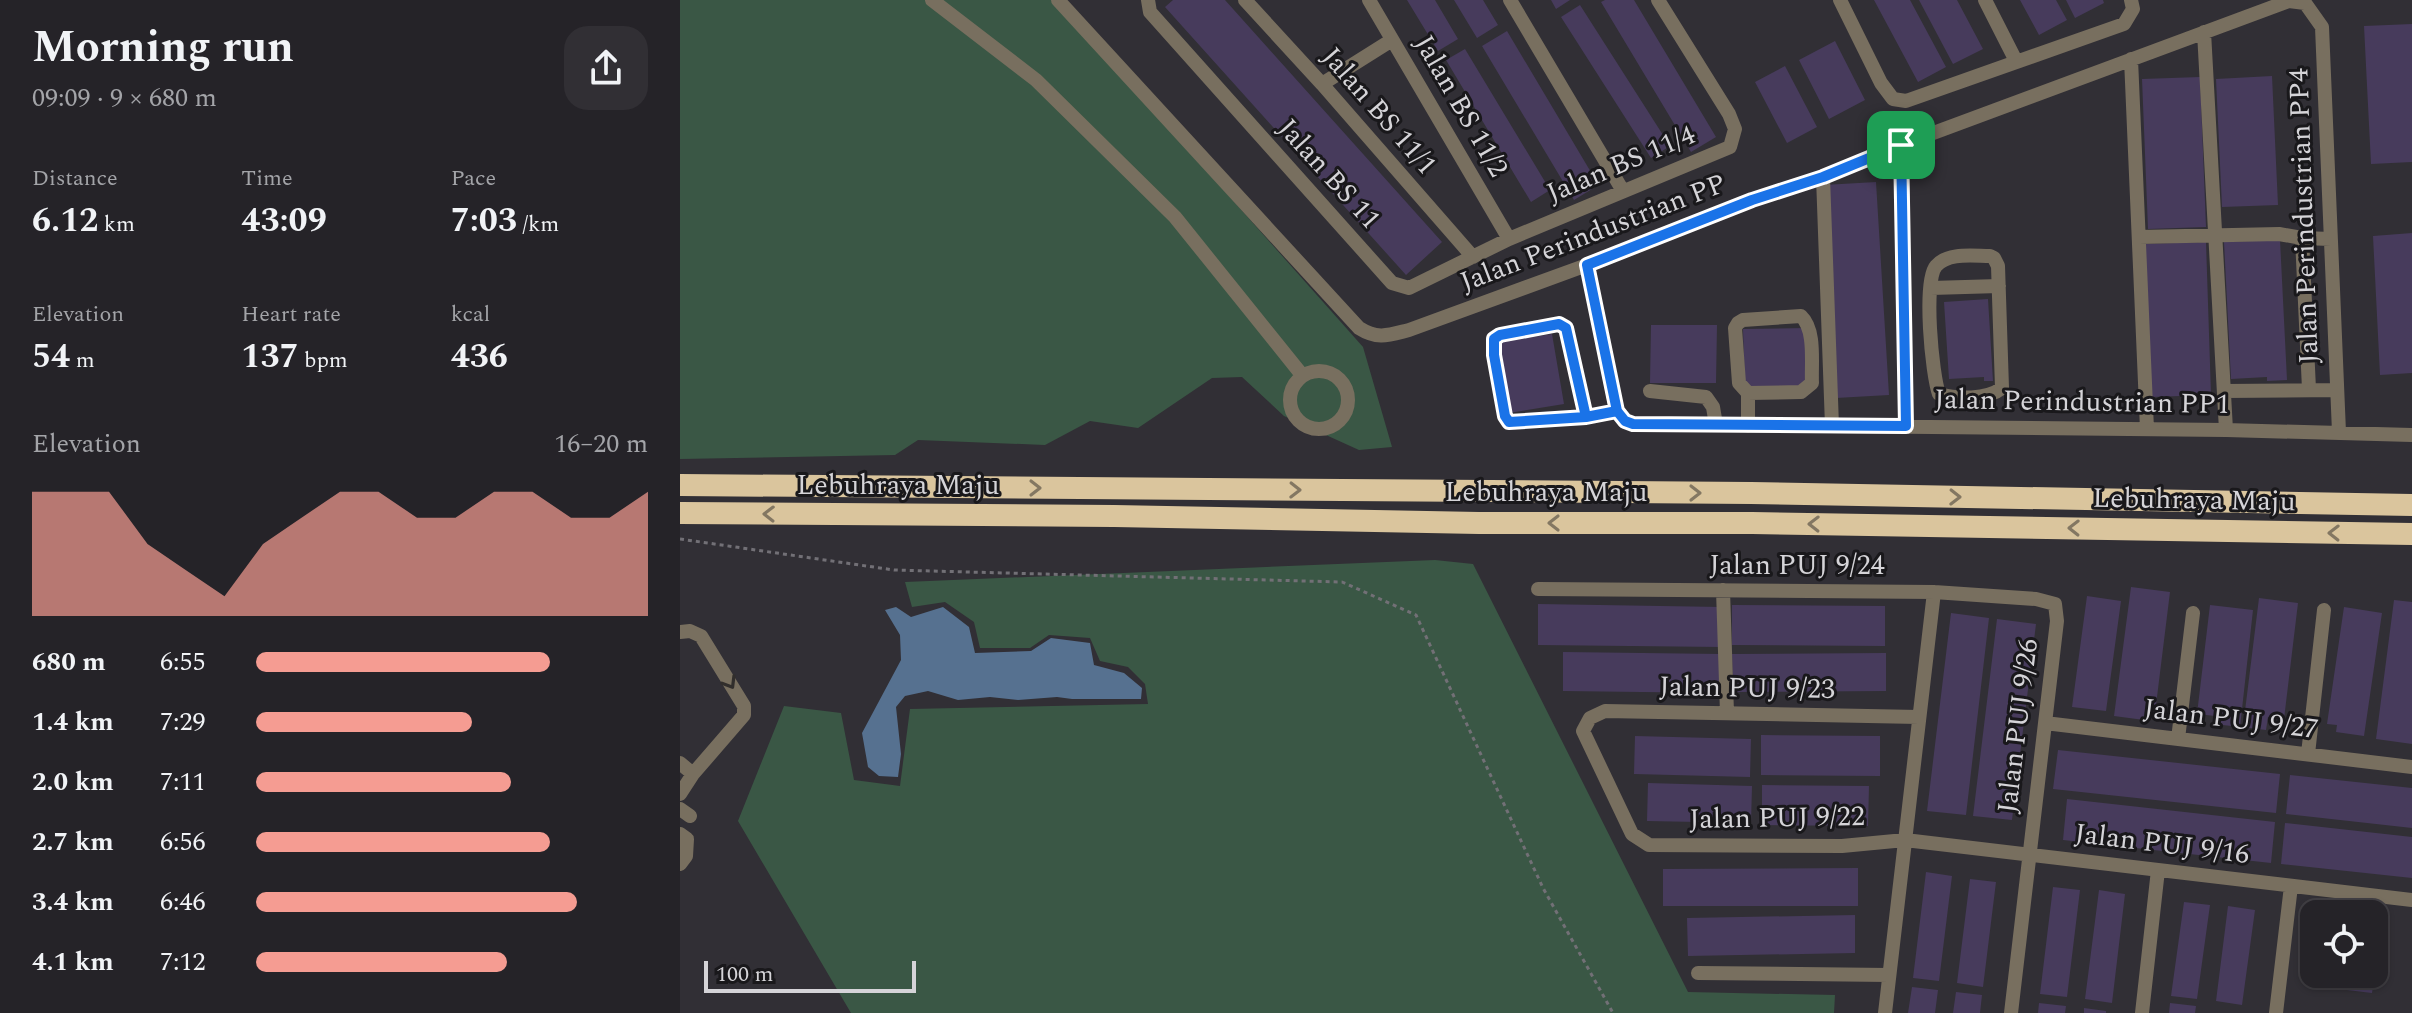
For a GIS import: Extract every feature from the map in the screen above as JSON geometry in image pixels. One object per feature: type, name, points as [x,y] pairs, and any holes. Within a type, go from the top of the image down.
[{"type":"highway","name":"Lebuhraya Maju","points":[[680,485],[1751,493],[2412,505]]},
{"type":"highway","name":"Lebuhraya Maju","points":[[680,513],[1479,523],[1737,523],[2412,534]]},
{"type":"street","points":[[932,0],[1036,80],[1175,217],[1302,375]]},
{"type":"street","name":"Jalan BS 11","points":[[1148,0],[1150,12],[1392,283],[1409,288],[1509,239]]},
{"type":"street","name":"Jalan BS 11/1","points":[[1245,0],[1473,257]]},
{"type":"street","name":"Jalan BS 11/2","points":[[1369,0],[1509,239]]},
{"type":"street","points":[[1510,0],[1623,191]]},
{"type":"street","name":"Jalan BS 11/4","points":[[1509,239],[1730,147],[1735,129],[1729,114],[1658,0]]},
{"type":"street","points":[[1840,0],[1881,83],[1893,99],[1906,101],[2124,24],[2132,5]]},
{"type":"street","points":[[1985,0],[2016,61]]},
{"type":"street","name":"Jalan Perindustrian PP","points":[[1060,1],[1359,328],[1371,336],[1409,330],[2289,1],[2305,3]]},
{"type":"street","name":"Jalan Perindustrian PP4","points":[[2305,3],[2322,27],[2339,432]]},
{"type":"street","points":[[2204,32],[2226,430]]},
{"type":"street","points":[[1322,84],[1392,40]]},
{"type":"street","points":[[2131,59],[2147,429]]},
{"type":"street","points":[[1901,145],[1906,426]]},
{"type":"street","points":[[1823,177],[1832,426]]},
{"type":"street","points":[[2139,237],[2279,234],[2331,239]]},
{"type":"street","points":[[2302,238],[2309,389]]},
{"type":"street","points":[[1949,257],[1994,258],[1998,266],[2002,381],[2002,388],[1994,394],[1953,398],[1939,394],[1933,373],[1931,288],[1937,264],[1949,257]]},
{"type":"street","points":[[1586,417],[1566,328],[1559,324],[1500,335],[1494,339],[1499,385],[1509,422],[1586,417],[1617,411],[1587,265]]},
{"type":"street","points":[[1931,288],[1999,286]]},
{"type":"street","points":[[1748,393],[1801,392],[1812,383],[1810,332],[1801,316],[1743,320],[1735,328],[1739,383],[1748,393],[1748,426]]},
{"type":"street","points":[[1905,340],[1931,337]]},
{"type":"street","points":[[1314,370],[1337,376],[1345,386],[1348,398],[1340,420],[1329,427],[1317,429],[1305,426],[1296,418],[1290,408],[1289,395],[1302,375],[1314,370]]},
{"type":"street","points":[[2224,391],[2337,390]]},
{"type":"street","points":[[1650,391],[1706,397],[1713,407],[1716,425]]},
{"type":"street","name":"Jalan Perindustrian PP1","points":[[1617,411],[1625,421],[1633,424],[2412,435]]},
{"type":"street","name":"Jalan PUJ 9/24","points":[[1538,589],[1934,592],[2036,599],[2055,604]]},
{"type":"street","points":[[1723,590],[1727,713]]},
{"type":"street","points":[[1885,1013],[1934,592]]},
{"type":"street","name":"Jalan PUJ 9/26","points":[[2011,1013],[2057,621],[2055,604]]},
{"type":"street","points":[[2308,754],[2324,610]]},
{"type":"street","points":[[2178,739],[2193,613]]},
{"type":"street","points":[[680,632],[690,631],[701,636],[744,706],[744,715],[693,774],[680,794]]},
{"type":"street","name":"Jalan PUJ 9/23","points":[[1649,845],[1632,834],[1583,731],[1590,718],[1605,711],[1919,717]]},
{"type":"street","name":"Jalan PUJ 9/27","points":[[2045,723],[2412,767]]},
{"type":"street","points":[[680,763],[693,774]]},
{"type":"street","points":[[680,834],[687,839],[686,856],[680,863]]},
{"type":"street","name":"Jalan PUJ 9/22","points":[[1649,845],[1842,846],[1905,840]]},
{"type":"street","name":"Jalan PUJ 9/16","points":[[1905,840],[2412,900]]},
{"type":"street","points":[[2142,1013],[2158,870]]},
{"type":"street","points":[[2276,1013],[2291,886]]},
{"type":"street","points":[[1698,973],[1889,975]]},
{"type":"path","points":[[680,539],[894,570],[1342,582],[1416,615],[1543,888],[1613,1013]]},
{"type":"green space","points":[[680,0],[1055,0],[1363,347],[1392,447],[1359,450],[1284,416],[1242,377],[1212,378],[1138,428],[1090,421],[1045,445],[918,440],[895,455],[680,459]]},
{"type":"green space","points":[[1435,560],[1473,564],[1688,992],[1835,995],[1834,1013],[851,1013],[738,821],[784,706],[841,713],[854,780],[900,786],[910,709],[1148,704],[1145,684],[1128,667],[1100,661],[1090,638],[1049,635],[1030,648],[980,648],[974,622],[945,602],[912,607],[905,582]]},
{"type":"water","points":[[896,607],[911,617],[943,607],[969,627],[975,653],[1031,651],[1051,638],[1090,643],[1094,665],[1124,673],[1142,688],[1141,699],[1057,697],[1018,700],[990,697],[958,700],[928,691],[905,696],[896,707],[901,754],[898,777],[879,776],[868,767],[862,733],[901,660],[900,635],[885,610]]},
{"type":"building","points":[[1173,0],[1225,0],[1442,242],[1406,275],[1165,7]]},
{"type":"building","points":[[1407,0],[1435,0],[1458,39],[1438,51]]},
{"type":"building","points":[[1454,0],[1483,0],[1498,25],[1477,38]]},
{"type":"building","points":[[1551,0],[1570,0],[1556,9]]},
{"type":"building","points":[[1634,0],[1716,137],[1691,152],[1601,2]]},
{"type":"building","points":[[1874,0],[1910,0],[1946,67],[1918,82]]},
{"type":"building","points":[[1919,0],[1957,0],[1983,49],[1953,64]]},
{"type":"building","points":[[2020,0],[2056,0],[2067,20],[2039,35]]},
{"type":"building","points":[[2066,0],[2103,0],[2104,3],[2075,18]]},
{"type":"building","points":[[1580,5],[1670,146],[1651,158],[1561,17]]},
{"type":"building","points":[[2412,24],[2412,162],[2371,164],[2364,26]]},
{"type":"building","points":[[1507,31],[1595,179],[1589,182],[1592,189],[1574,200],[1482,46]]},
{"type":"building","points":[[1835,41],[1865,100],[1829,119],[1799,60]]},
{"type":"building","points":[[1465,49],[1550,190],[1531,202],[1446,60]]},
{"type":"building","points":[[1785,66],[1817,127],[1787,143],[1755,82]]},
{"type":"building","points":[[2272,76],[2278,205],[2222,207],[2216,79]]},
{"type":"building","points":[[2200,77],[2206,227],[2148,229],[2142,79]]},
{"type":"building","points":[[1876,182],[1889,395],[1836,398],[1824,185]]},
{"type":"building","points":[[2412,233],[2412,373],[2380,375],[2373,236]]},
{"type":"building","points":[[2280,240],[2287,380],[2267,381],[2267,377],[2231,379],[2224,242]]},
{"type":"building","points":[[2206,242],[2211,395],[2150,397],[2145,244]]},
{"type":"building","points":[[1988,299],[1993,381],[1984,381],[1984,377],[1949,379],[1944,302]]},
{"type":"building","points":[[1651,325],[1717,325],[1716,383],[1650,383]]},
{"type":"building","points":[[1807,328],[1808,386],[1745,387],[1743,329]]},
{"type":"building","points":[[1552,334],[1564,404],[1509,413],[1497,343]]},
{"type":"building","points":[[2131,587],[2170,592],[2156,705],[2146,703],[2144,720],[2114,716]]},
{"type":"building","points":[[2087,596],[2121,601],[2106,711],[2072,707]]},
{"type":"building","points":[[2259,598],[2298,603],[2284,719],[2268,717],[2266,730],[2243,727]]},
{"type":"building","points":[[2394,600],[2412,602],[2412,744],[2376,739]]},
{"type":"building","points":[[1538,604],[1722,607],[1722,647],[1538,645]]},
{"type":"building","points":[[1732,605],[1885,606],[1885,646],[1732,645]]},
{"type":"building","points":[[2210,605],[2253,610],[2240,727],[2214,724],[2215,716],[2197,714]]},
{"type":"building","points":[[2344,607],[2382,613],[2364,736],[2336,732],[2337,725],[2327,724]]},
{"type":"building","points":[[1951,613],[1989,618],[1966,815],[1927,811]]},
{"type":"building","points":[[1997,619],[2036,624],[2012,820],[1973,816]]},
{"type":"building","points":[[1563,652],[1721,654],[1721,693],[1563,691]]},
{"type":"building","points":[[1886,653],[1886,691],[1733,692],[1732,654]]},
{"type":"building","points":[[1761,735],[1880,736],[1880,776],[1761,775]]},
{"type":"building","points":[[1635,736],[1751,739],[1750,777],[1634,774]]},
{"type":"building","points":[[2058,750],[2280,774],[2276,813],[2053,789]]},
{"type":"building","points":[[2290,775],[2412,788],[2412,828],[2286,814]]},
{"type":"building","points":[[1648,783],[1752,786],[1751,823],[1647,821]]},
{"type":"building","points":[[1762,785],[1869,786],[1868,826],[1762,825]]},
{"type":"building","points":[[2067,799],[2275,822],[2271,863],[2063,840]]},
{"type":"building","points":[[2285,823],[2412,837],[2412,878],[2281,864]]},
{"type":"building","points":[[1858,868],[1858,906],[1663,906],[1663,869]]},
{"type":"building","points":[[1926,872],[1952,876],[1939,981],[1913,978]]},
{"type":"building","points":[[1970,879],[1996,882],[1983,987],[1957,983]]},
{"type":"building","points":[[2053,887],[2080,890],[2067,997],[2040,994]]},
{"type":"building","points":[[2099,890],[2125,894],[2112,1003],[2085,999]]},
{"type":"building","points":[[2184,902],[2210,905],[2197,999],[2171,996]]},
{"type":"building","points":[[2228,906],[2255,910],[2242,1005],[2216,1001]]},
{"type":"building","points":[[1855,915],[1855,953],[1688,956],[1687,918]]},
{"type":"building","points":[[1912,987],[1938,990],[1935,1013],[1908,1013]]},
{"type":"building","points":[[2330,988],[2373,988],[2372,993]]},
{"type":"building","points":[[1956,992],[1982,995],[1980,1013],[1953,1013]]},
{"type":"building","points":[[2039,1003],[2066,1006],[2065,1013],[2038,1013]]},
{"type":"building","points":[[2170,1003],[2196,1006],[2195,1013],[2169,1013]]},
{"type":"building","points":[[2084,1008],[2106,1011],[2106,1013],[2084,1013]]},
{"type":"route","points":[[1901,145],[1587,265],[1617,411],[1586,417],[1566,328],[1559,324],[1500,335],[1494,339],[1505,416],[1509,422],[1586,417],[1617,411],[1625,421],[1633,424],[1906,426],[1901,145]]}]
